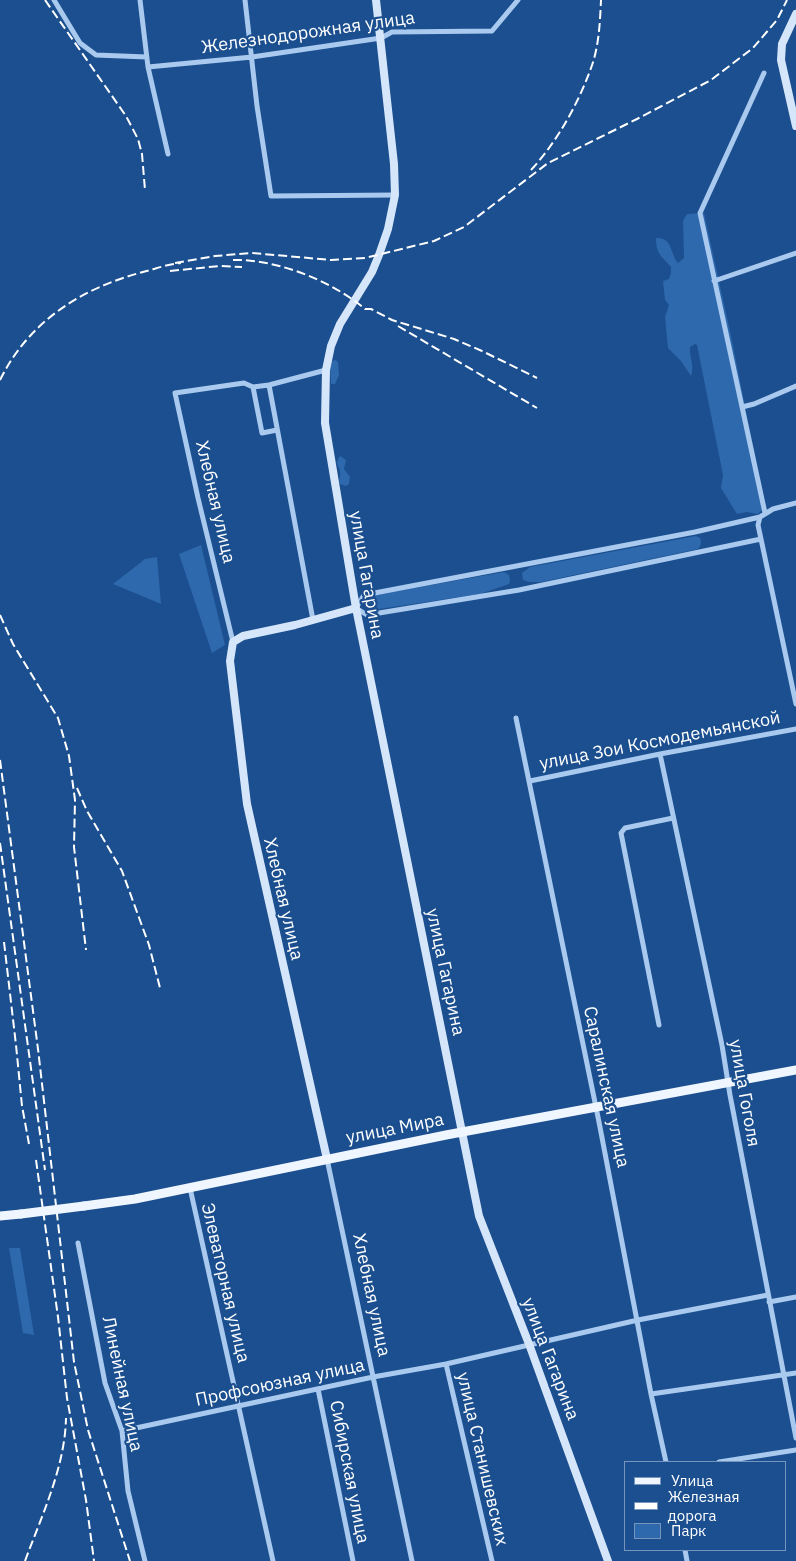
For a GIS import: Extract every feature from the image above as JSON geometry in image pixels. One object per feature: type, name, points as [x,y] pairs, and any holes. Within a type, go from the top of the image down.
[{"type":"main road","name":"улица Мира","points":[[0,1216],[135,1199],[462,1132],[796,1070]]},
{"type":"street","points":[[54,0],[80,42],[96,55],[146,57]]},
{"type":"street","points":[[140,0],[146,57],[168,154]]},
{"type":"street","points":[[245,0],[257,106],[271,196],[395,195]]},
{"type":"street","name":"улица Гагарина","points":[[376,0],[394,164],[395,195],[388,229],[372,272],[340,324],[331,346],[326,370],[325,423],[356,608],[479,1216],[529,1344],[608,1561]]},
{"type":"street","name":"Железнодорожная улица","points":[[148,67],[252,57],[381,38],[392,32],[492,31],[518,0]]},
{"type":"street","points":[[795,121],[781,60],[782,44],[796,14]]},
{"type":"street","points":[[764,73],[700,213],[765,513]]},
{"type":"street","points":[[714,281],[796,253]]},
{"type":"street","name":"Хлебная улица","points":[[326,370],[253,387],[244,383],[175,393],[233,642],[230,661],[231,676],[247,804],[327,1159],[412,1561]]},
{"type":"street","points":[[268,384],[313,620]]},
{"type":"street","points":[[742,407],[754,404],[796,386]]},
{"type":"street","points":[[253,387],[262,433],[277,430]]},
{"type":"street","points":[[233,642],[243,636],[356,608],[364,595],[676,536],[760,517],[773,509],[796,503]]},
{"type":"street","points":[[760,517],[758,525],[760,539],[796,704]]},
{"type":"street","points":[[356,608],[367,614],[519,590],[760,539]]},
{"type":"street","name":"Саралинская улица","points":[[516,718],[666,1461]]},
{"type":"street","name":"улица Зои Космодемьянской","points":[[530,781],[660,754],[796,729]]},
{"type":"street","name":"улица Гоголя","points":[[660,754],[720,1036],[796,1438]]},
{"type":"street","points":[[659,1026],[621,833],[625,828],[673,818]]},
{"type":"street","name":"Элеваторная улица","points":[[190,1188],[273,1561]]},
{"type":"street","name":"Линейная улица","points":[[78,1242],[105,1383],[122,1432],[128,1491],[145,1561]]},
{"type":"street","name":"Профсоюзная улица","points":[[122,1432],[373,1377],[446,1364],[638,1320],[768,1295]]},
{"type":"street","points":[[769,1302],[796,1297]]},
{"type":"street","name":"улица Станишевских","points":[[446,1364],[492,1561]]},
{"type":"street","points":[[651,1394],[796,1373]]},
{"type":"street","name":"Сибирская улица","points":[[318,1389],[353,1561]]},
{"type":"street","points":[[725,1461],[796,1450]]},
{"type":"green space","points":[[704,213],[765,507],[758,514],[747,512],[737,514],[721,488],[723,475],[697,345],[695,344],[690,347],[691,376],[681,361],[668,348],[665,317],[669,305],[665,300],[663,281],[669,279],[671,267],[658,252],[656,238],[661,238],[668,243],[678,263],[684,258],[683,221],[687,214]]},
{"type":"green space","points":[[335,360],[338,362],[339,375],[335,384],[331,384],[330,364]]},
{"type":"green space","points":[[340,456],[346,460],[344,469],[350,477],[349,484],[346,486],[339,482],[340,471],[337,463]]},
{"type":"green space","points":[[696,536],[701,541],[698,549],[541,582],[523,580],[522,573],[530,567]]},
{"type":"green space","points":[[201,545],[225,645],[212,653],[179,554]]},
{"type":"green space","points":[[157,557],[161,604],[113,584],[145,559]]},
{"type":"green space","points":[[504,572],[509,575],[509,584],[480,594],[379,609],[370,608],[368,604],[368,599],[376,595]]},
{"type":"green space","points":[[9,1248],[20,1248],[34,1335],[23,1333]]},
{"type":"railway","points":[[45,0],[126,116],[138,139],[142,154],[145,190]]},
{"type":"railway","points":[[531,170],[558,135],[586,82],[594,60],[600,26],[601,0]]},
{"type":"railway","points":[[175,263],[215,256],[252,253],[331,260],[365,258],[434,241],[464,227],[548,163],[711,80],[753,48],[777,20],[787,0]]},
{"type":"railway","points":[[233,260],[268,263],[303,274],[337,289],[365,309],[371,309],[392,320],[454,339],[537,378]]},
{"type":"railway","points":[[0,380],[26,340],[59,310],[99,287],[171,264],[181,263]]},
{"type":"railway","points":[[170,271],[220,266],[242,267]]},
{"type":"railway","points":[[398,326],[537,408]]},
{"type":"railway","points":[[0,615],[13,644],[58,718],[69,756],[75,800],[74,847],[86,950]]},
{"type":"railway","points":[[0,760],[38,1049],[74,1362],[88,1430],[130,1561]]},
{"type":"railway","points":[[77,788],[87,811],[122,871],[149,945],[160,988]]},
{"type":"railway","points":[[0,843],[45,1170]]},
{"type":"railway","points":[[4,942],[22,1106],[29,1144]]},
{"type":"railway","points":[[36,1160],[58,1317],[67,1398],[86,1500],[94,1561]]},
{"type":"railway","points":[[25,1561],[52,1491],[62,1455],[66,1418]]}]
